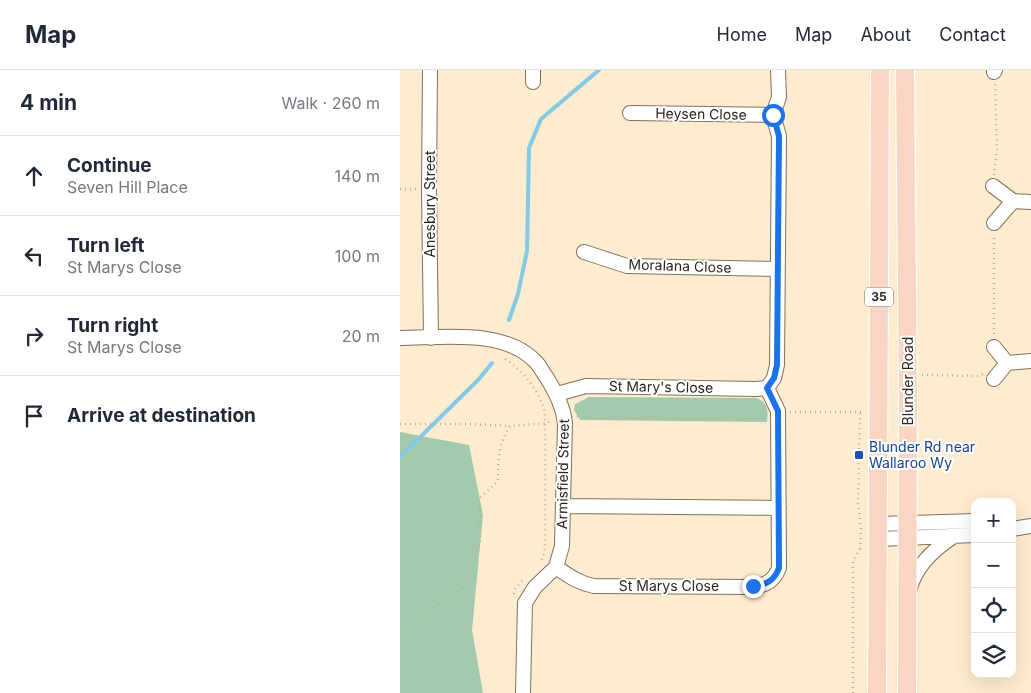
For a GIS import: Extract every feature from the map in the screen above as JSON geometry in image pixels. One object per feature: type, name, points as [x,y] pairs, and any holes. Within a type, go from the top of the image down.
[{"type":"main road","name":"35","points":[[877,693],[880,70]]},
{"type":"main road","name":"Blunder Road","points":[[905,70],[908,531],[907,693]]},
{"type":"street","name":"Anesbury Street","points":[[430,70],[431,338]]},
{"type":"street","points":[[767,388],[774,378],[777,365],[779,136],[773,115],[779,96],[778,70]]},
{"type":"street","name":"Heysen Close","points":[[630,113],[773,115]]},
{"type":"street","points":[[993,186],[1013,202],[1031,202]]},
{"type":"street","points":[[994,223],[1013,202]]},
{"type":"street","name":"Moralana Close","points":[[584,252],[627,266],[777,269]]},
{"type":"street","name":"Armisfield Street","points":[[400,338],[479,337],[493,339],[518,349],[536,361],[557,394],[564,415],[562,546],[556,567]]},
{"type":"street","points":[[994,347],[1007,364]]},
{"type":"street","points":[[990,376],[1007,364],[1031,361]]},
{"type":"street","name":"St Mary's Close","points":[[557,394],[586,386],[767,388]]},
{"type":"street","name":"St Marys Close","points":[[556,567],[575,581],[594,586],[762,586],[775,577],[779,568],[778,411],[767,388]]},
{"type":"street","points":[[563,506],[779,508]]},
{"type":"street","points":[[879,532],[908,531],[971,522]]},
{"type":"street","points":[[1016,523],[1031,525]]},
{"type":"street","points":[[1016,528],[1031,525]]},
{"type":"street","points":[[908,531],[954,535],[971,534]]},
{"type":"street","points":[[908,598],[910,586],[920,565],[954,535]]},
{"type":"street","points":[[523,693],[525,603],[535,587],[556,567]]},
{"type":"path","points":[[993,186],[997,152],[995,71]]},
{"type":"path","points":[[400,189],[429,188]]},
{"type":"path","points":[[994,223],[994,347]]},
{"type":"path","points":[[501,356],[515,365],[527,377],[540,397],[545,412],[545,549],[542,561],[537,566]]},
{"type":"path","points":[[922,375],[990,376]]},
{"type":"path","points":[[400,424],[510,426],[546,422],[572,414],[582,418],[769,419],[782,409],[791,412],[878,411]]},
{"type":"path","points":[[860,412],[858,503],[861,528],[860,549]]},
{"type":"path","points":[[400,630],[464,587],[480,542],[480,499],[498,482],[498,455],[504,435],[510,426]]},
{"type":"path","points":[[514,595],[515,589],[527,575]]},
{"type":"green space","points":[[589,397],[756,398],[765,405],[767,422],[580,420],[574,410],[575,404]]},
{"type":"green space","points":[[400,432],[469,445],[483,515],[472,630],[483,693],[400,693]]},
{"type":"waterway","points":[[509,320],[518,294],[527,251],[529,148],[541,119],[599,70]]},
{"type":"waterway","points":[[400,457],[479,379],[492,363]]},
{"type":"place","name":"Blunder Rd near Wallaroo Wy","points":[[859,455]]},
{"type":"route","points":[[753,586],[762,586],[769,582],[775,577],[779,568],[778,411],[767,388],[774,378],[777,365],[779,136],[773,115]]}]
